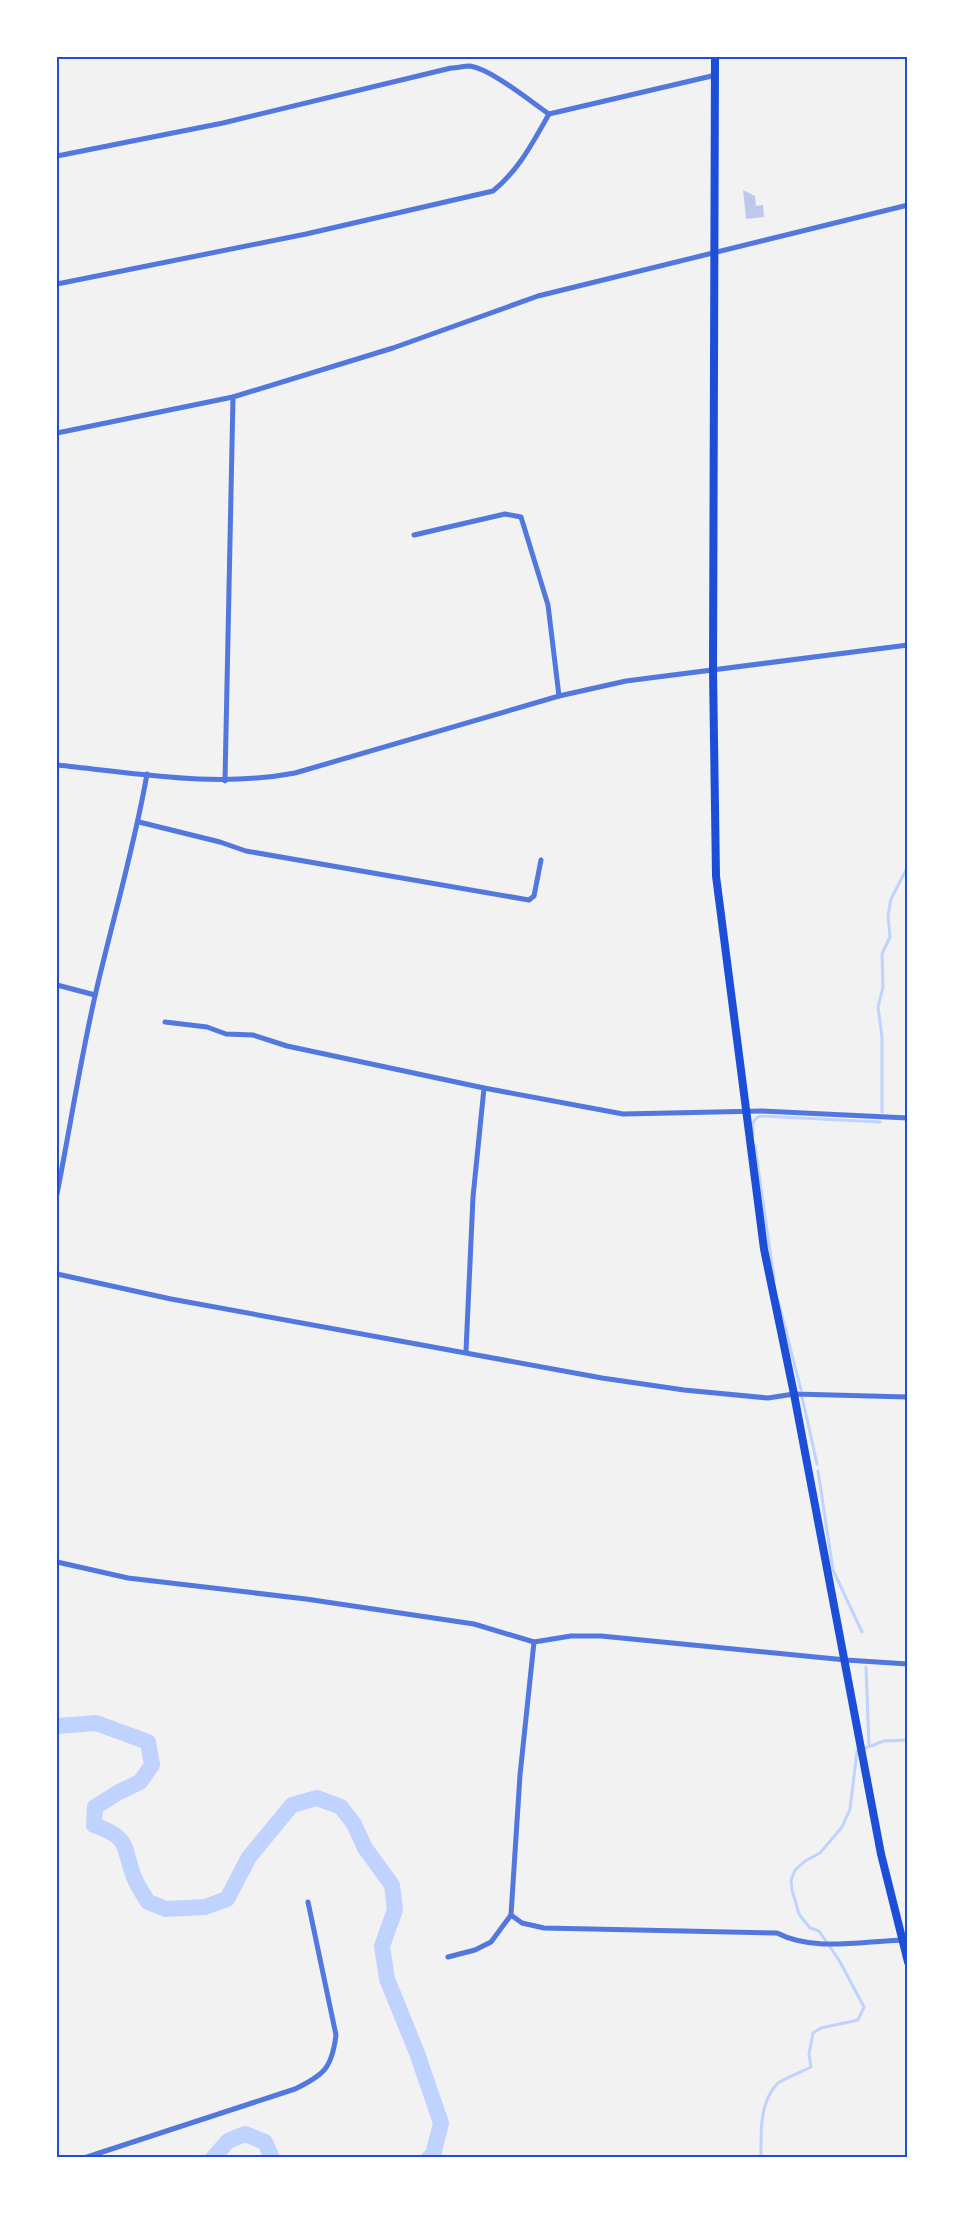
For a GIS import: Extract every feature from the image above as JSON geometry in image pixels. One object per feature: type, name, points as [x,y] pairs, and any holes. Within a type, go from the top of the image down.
[{"type":"main road","points":[[715,57],[716,251],[712,670],[716,876],[764,1250],[846,1660],[881,1854],[905,1940],[908,1962]]},
{"type":"street","points":[[57,156],[223,123],[451,68],[469,66],[480,69],[502,81],[549,114]]},
{"type":"street","points":[[57,284],[306,234],[493,191],[505,182],[521,162],[549,114],[716,75]]},
{"type":"street","points":[[57,432],[233,397],[393,348],[538,296],[908,205]]},
{"type":"street","points":[[225,780],[233,397]]},
{"type":"street","points":[[414,535],[505,514],[521,517],[548,605],[559,696]]},
{"type":"street","points":[[57,765],[225,780],[262,779],[295,773],[559,696],[626,681],[908,645]]},
{"type":"street","points":[[57,1194],[95,995],[139,822],[147,774]]},
{"type":"street","points":[[139,822],[220,842],[246,851],[529,900],[534,896],[541,860]]},
{"type":"street","points":[[57,985],[95,995]]},
{"type":"street","points":[[165,1022],[207,1027],[226,1034],[253,1035],[287,1046],[484,1088],[623,1114],[746,1112],[908,1118]]},
{"type":"street","points":[[466,1351],[473,1197],[484,1088]]},
{"type":"street","points":[[57,1274],[171,1299],[466,1351],[602,1378],[684,1390],[768,1398],[794,1394],[908,1396]]},
{"type":"street","points":[[57,1562],[128,1578],[306,1599],[474,1624],[534,1642],[571,1636],[601,1636],[908,1664]]},
{"type":"street","points":[[448,1957],[476,1950],[491,1941],[511,1915],[520,1775],[534,1642]]},
{"type":"street","points":[[84,2158],[295,2089],[313,2080],[328,2067],[334,2055],[336,2036],[308,1902]]},
{"type":"street","points":[[511,1915],[522,1923],[544,1928],[777,1933],[792,1941],[814,1943],[905,1940]]},
{"type":"building","points":[[743,190],[755,196],[756,206],[763,205],[764,217],[746,219]]},
{"type":"waterway","points":[[882,1112],[882,1037],[878,1007],[883,987],[882,954],[890,937],[888,915],[891,899],[908,866]]},
{"type":"waterway","points":[[753,1134],[753,1123],[760,1116],[880,1122]]},
{"type":"waterway","points":[[755,1146],[774,1279]]},
{"type":"waterway","points":[[778,1300],[801,1390]]},
{"type":"waterway","points":[[802,1397],[817,1464]]},
{"type":"waterway","points":[[818,1471],[833,1570],[862,1632]]},
{"type":"waterway","points":[[866,1667],[869,1745]]},
{"type":"waterway","points":[[57,1726],[96,1723],[148,1742],[152,1765],[140,1782],[95,1807],[94,1825],[120,1839],[126,1850],[135,1880],[148,1902],[166,1909],[205,1907],[227,1899],[249,1857],[292,1805],[317,1798],[341,1807],[354,1824],[365,1848],[392,1885],[395,1910],[382,1946],[387,1979],[417,2053],[441,2123],[433,2155],[429,2158]]},
{"type":"waterway","points":[[761,2158],[762,2119],[771,2092],[779,2082],[811,2067],[809,2054],[813,2033],[821,2028],[858,2020],[864,2007],[839,1960],[819,1931],[810,1928],[799,1914],[791,1880],[795,1870],[805,1861],[820,1853],[842,1827],[850,1809],[857,1751],[884,1741],[908,1740]]},
{"type":"waterway","points":[[213,2158],[228,2141],[245,2134],[265,2142],[272,2158]]}]
